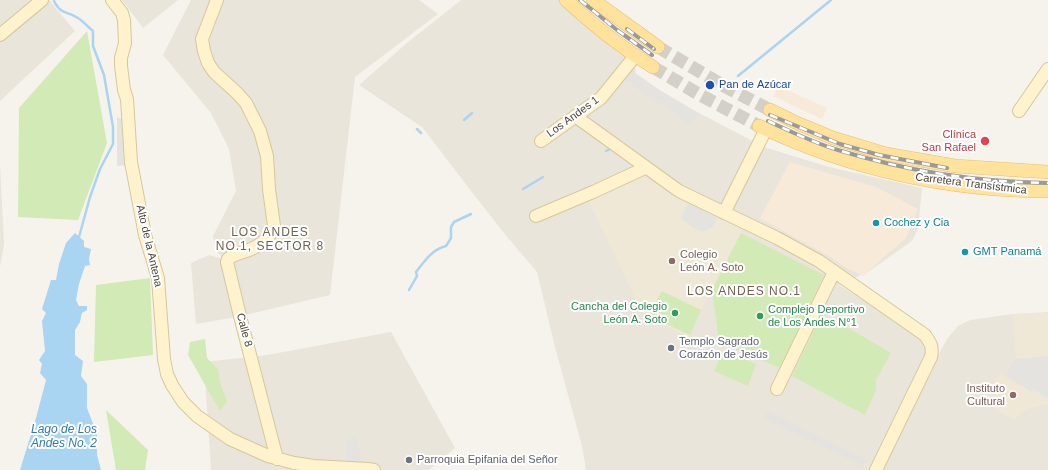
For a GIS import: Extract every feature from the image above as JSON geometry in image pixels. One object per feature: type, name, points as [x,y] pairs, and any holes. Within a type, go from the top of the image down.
[{"type":"main road","points":[[566,0],[635,56],[653,67]]},
{"type":"main road","points":[[593,0],[658,47]]},
{"type":"main road","name":"Carretera Transístmica","points":[[770,110],[833,138],[886,154],[955,166],[1048,172]]},
{"type":"main road","name":"Carretera Transístmica","points":[[762,128],[816,151],[896,174],[950,184],[1002,190],[1048,192]]},
{"type":"street","points":[[0,35],[42,0]]},
{"type":"street","name":"Alto de la Antena","points":[[112,0],[122,13],[125,27],[125,43],[121,66],[124,90],[127,99],[131,162],[145,235],[158,278],[164,359],[167,374],[172,385],[183,402],[197,416],[238,443],[277,459],[314,466],[374,470]]},
{"type":"street","name":"Calle 8","points":[[217,0],[202,39],[204,51],[208,63],[214,72],[246,103],[260,131],[267,156],[274,226],[272,232],[261,244],[251,250],[233,255],[228,259],[228,262],[240,316],[277,459]]},
{"type":"street","name":"Los Andes 1","points":[[541,141],[601,98],[635,56]]},
{"type":"street","points":[[1019,111],[1048,69]]},
{"type":"street","points":[[575,116],[645,168],[679,191],[777,238],[819,261],[925,334],[931,343],[931,357],[877,467]]},
{"type":"street","points":[[724,213],[762,128]]},
{"type":"street","points":[[536,216],[594,192],[645,168]]},
{"type":"street","points":[[777,389],[839,276]]},
{"type":"shaded area","points":[[0,0],[49,0],[75,31],[0,101]]},
{"type":"shaded area","points":[[122,0],[178,0],[143,28]]},
{"type":"shaded area","points":[[191,0],[419,0],[438,14],[355,77],[330,295],[237,317],[196,324],[191,263],[209,255],[224,258],[216,251],[213,236],[236,191],[229,149],[211,113],[163,55]]},
{"type":"shaded area","points":[[461,0],[559,0],[598,35],[635,65],[636,74],[684,105],[764,147],[829,167],[922,188],[918,229],[912,241],[868,272],[839,285],[913,331],[926,347],[925,357],[870,470],[586,470],[582,446],[555,347],[537,272],[508,238],[422,127],[359,85],[407,43]]},
{"type":"shaded area","points":[[631,70],[658,89],[700,114],[686,125],[682,119],[661,103],[658,103],[622,78]]},
{"type":"shaded area","points":[[778,86],[827,108],[822,119],[773,96]]},
{"type":"shaded area","points":[[117,117],[126,121],[128,165],[117,166]]},
{"type":"shaded area","name":"Cochez y Cia","points":[[790,162],[876,187],[918,209],[906,238],[863,276],[760,218]]},
{"type":"shaded area","points":[[0,164],[4,244],[0,267]]},
{"type":"shaded area","name":"Colegio León A. Soto","points":[[645,171],[745,226],[701,310],[689,337],[643,315],[588,199]]},
{"type":"shaded area","points":[[689,201],[718,217],[713,227],[702,232],[692,227],[681,218]]},
{"type":"shaded area","points":[[1048,312],[1048,470],[882,470],[936,359],[947,339],[958,326],[970,320],[1013,314]]},
{"type":"shaded area","name":"Instituto Cultural","points":[[1048,313],[1048,356],[1016,359],[1013,314]]},
{"type":"shaded area","points":[[391,332],[455,448],[429,470],[211,470],[204,362],[267,355]]},
{"type":"shaded area","points":[[1048,356],[1048,398],[1034,389],[1032,392],[1005,375],[1016,359]]},
{"type":"shaded area","name":"Instituto Cultural","points":[[1001,374],[1032,392],[1034,389],[1048,398],[1048,404],[1024,410],[1014,420],[981,399]]},
{"type":"shaded area","points":[[768,411],[866,460],[863,466],[764,419]]},
{"type":"shaded area","points":[[357,437],[362,465],[347,465],[345,440]]},
{"type":"green space","points":[[87,31],[107,143],[78,220],[18,217],[19,108]]},
{"type":"green space","name":"Complejo Deportivo de Los Andes N°1","points":[[741,233],[824,275],[780,368],[719,342],[712,290]]},
{"type":"green space","points":[[150,278],[153,355],[94,362],[96,285]]},
{"type":"green space","name":"Cancha del Colegio León A. Soto","points":[[662,291],[701,310],[690,335],[648,316]]},
{"type":"green space","points":[[820,318],[832,324],[845,326],[891,353],[876,380],[876,390],[865,415],[792,376]]},
{"type":"green space","points":[[205,339],[207,358],[218,369],[220,382],[227,402],[220,411],[188,355],[190,342]]},
{"type":"green space","points":[[723,350],[756,364],[748,386],[714,371]]},
{"type":"green space","points":[[106,410],[148,450],[145,470],[116,470]]},
{"type":"water","name":"Lago de Los Andes No. 2","points":[[75,233],[84,241],[84,247],[91,249],[89,259],[90,265],[85,266],[76,300],[79,306],[87,306],[87,310],[82,313],[80,322],[75,330],[75,355],[83,361],[81,376],[87,384],[87,408],[97,434],[97,455],[101,470],[20,470],[46,380],[40,373],[42,364],[39,360],[45,351],[42,321],[46,313],[42,309],[51,280],[56,280],[59,264],[66,243]]},
{"type":"waterway","points":[[738,76],[831,0]]},
{"type":"waterway","points":[[54,1],[59,9],[78,18],[93,31],[93,46],[104,75],[113,127],[113,144],[100,169],[90,197],[79,237]]},
{"type":"waterway","points":[[464,120],[472,113]]},
{"type":"waterway","points":[[417,129],[421,133]]},
{"type":"waterway","points":[[606,151],[612,148]]},
{"type":"waterway","points":[[523,189],[543,177]]},
{"type":"waterway","points":[[409,290],[417,276],[416,272],[425,260],[436,250],[446,246],[451,238],[451,227],[454,222],[471,214]]},
{"type":"tunnel","points":[[658,47],[724,86],[770,110]]},
{"type":"tunnel","points":[[653,67],[700,95],[759,126]]},
{"type":"railway","points":[[580,0],[617,30],[652,55]]},
{"type":"railway","points":[[627,29],[654,49]]},
{"type":"railway","points":[[770,115],[840,144],[879,155],[947,168]]},
{"type":"railway","points":[[768,121],[802,137],[829,147],[890,164],[968,178],[1048,183]]},
{"type":"place","name":"Pan de Azúcar","points":[[710,85]]},
{"type":"place","name":"Clínica San Rafael","points":[[985,141]]},
{"type":"place","name":"Cochez y Cia","points":[[876,223]]},
{"type":"place","name":"GMT Panamá","points":[[965,252]]},
{"type":"place","name":"Colegio León A. Soto","points":[[672,261]]},
{"type":"place","name":"Cancha del Colegio León A. Soto","points":[[675,313]]},
{"type":"place","name":"Complejo Deportivo de Los Andes N°1","points":[[760,316]]},
{"type":"place","name":"Templo Sagrado Corazón de Jesús","points":[[671,348]]},
{"type":"place","name":"Instituto Cultural","points":[[1013,395]]},
{"type":"place","name":"Parroquia Epifania del Señor","points":[[409,460]]},
{"type":"district","name":"LOS ANDES NO.1, SECTOR 8","points":[[270,240]]},
{"type":"district","name":"LOS ANDES NO.1","points":[[744,292]]}]
